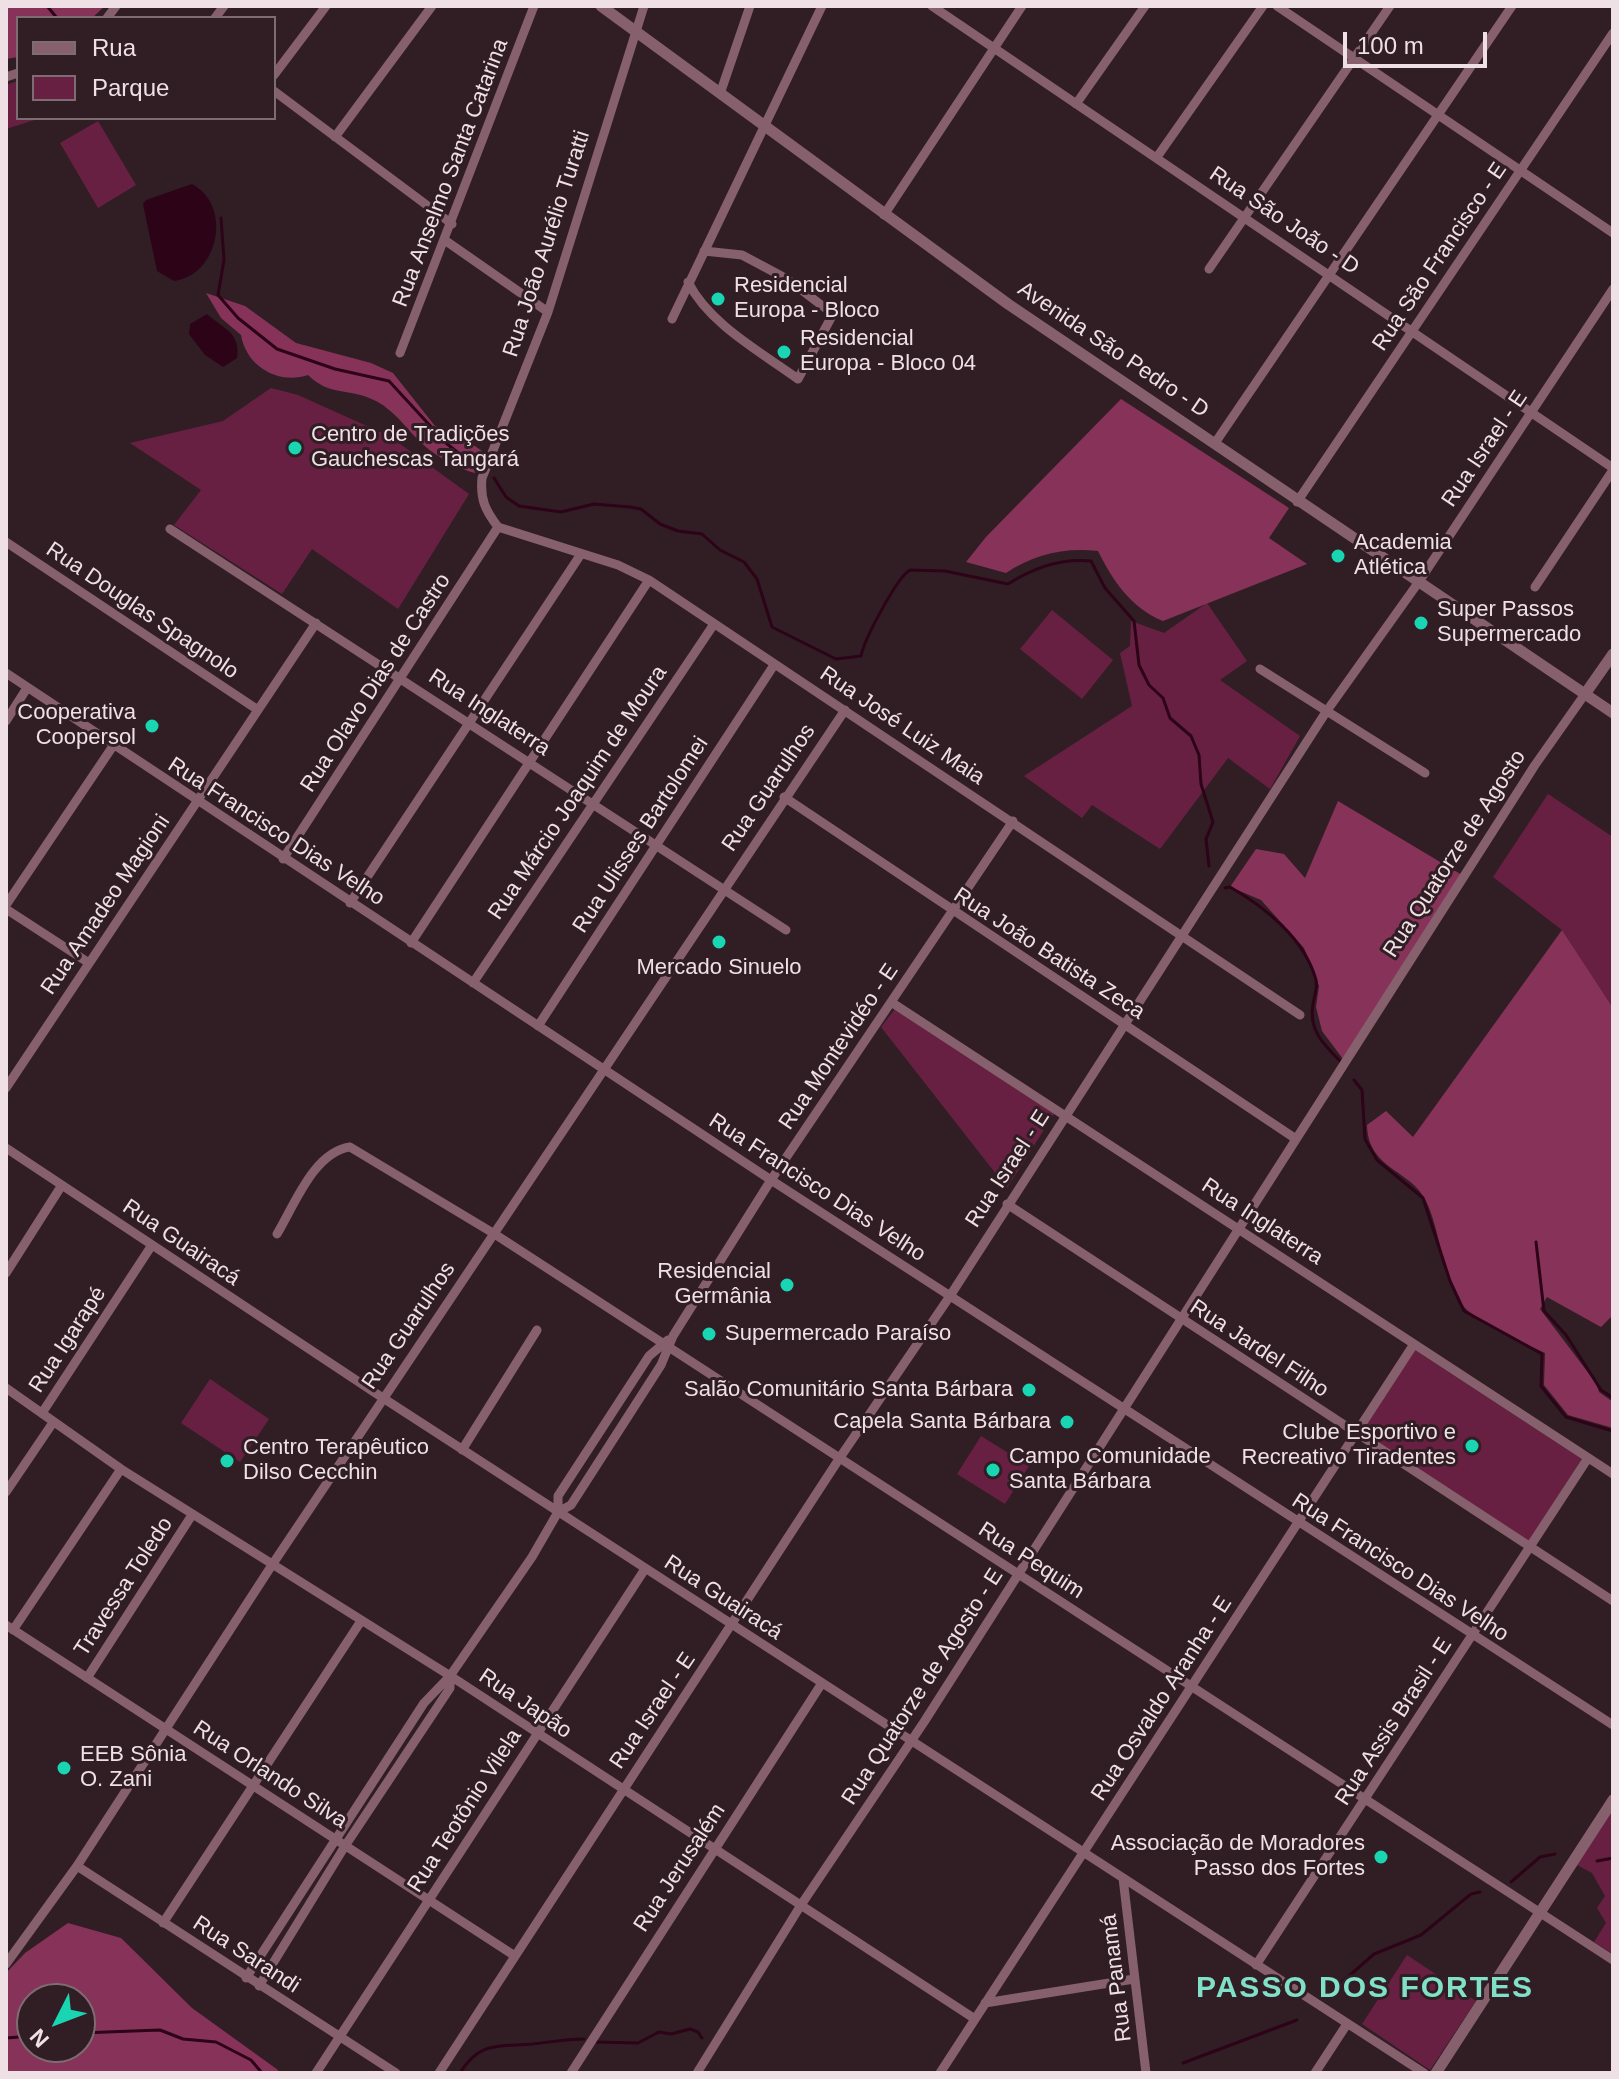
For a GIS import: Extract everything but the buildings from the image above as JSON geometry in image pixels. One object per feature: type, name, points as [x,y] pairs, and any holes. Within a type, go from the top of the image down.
[{"type":"street","points":[[276,72],[326,6]]},
{"type":"street","points":[[335,137],[432,6]]},
{"type":"street","name":"Rua Anselmo Santa Catarina","points":[[400,353],[446,241],[534,6]]},
{"type":"street","name":"Avenida São Pedro - D","points":[[601,6],[721,91],[884,215],[1297,502],[1613,713]]},
{"type":"street","name":"Rua João Aurélio Turatti","points":[[498,527],[486,511],[481,491],[482,478],[548,312],[644,6]]},
{"type":"street","points":[[721,91],[750,6]]},
{"type":"street","points":[[672,319],[822,6]]},
{"type":"street","name":"Rua São João - D","points":[[932,6],[1613,469]]},
{"type":"street","points":[[884,215],[1022,6]]},
{"type":"street","points":[[1076,104],[1145,6]]},
{"type":"street","points":[[1157,157],[1263,6]]},
{"type":"street","points":[[1277,6],[1613,233]]},
{"type":"street","points":[[1209,269],[1390,6]]},
{"type":"street","points":[[1215,443],[1332,276],[1512,6]]},
{"type":"street","name":"Rua São Francisco - E","points":[[1297,502],[1613,33]]},
{"type":"street","points":[[276,93],[452,224]]},
{"type":"street","points":[[446,241],[548,312]]},
{"type":"street","points":[[688,282],[695,297],[712,314],[798,379],[833,314],[787,279],[742,255],[704,251]]},
{"type":"street","name":"Rua Israel - E","points":[[439,2073],[839,1459],[950,1296],[1326,712],[1418,583],[1613,289]]},
{"type":"street","points":[[1535,587],[1613,469]]},
{"type":"street","name":"Rua José Luiz Maia","points":[[498,527],[618,565],[649,580],[1300,1015]]},
{"type":"street","name":"Rua Olavo Dias de Castro","points":[[283,859],[498,527]]},
{"type":"street","name":"Rua Inglaterra","points":[[170,529],[403,677],[786,930]]},
{"type":"street","name":"Rua Douglas Spagnolo","points":[[6,542],[258,710]]},
{"type":"street","points":[[350,903],[581,554]]},
{"type":"street","points":[[411,943],[649,580]]},
{"type":"street","name":"Rua Amadeo Magioni","points":[[6,1088],[316,623]]},
{"type":"street","name":"Rua Márcio Joaquim de Moura","points":[[473,983],[714,624]]},
{"type":"street","name":"Rua Quatorze de Agosto","points":[[1335,1078],[1535,765],[1613,654]]},
{"type":"street","name":"Rua Ulisses Bartolomei","points":[[538,1026],[774,665]]},
{"type":"street","points":[[1260,669],[1425,773]]},
{"type":"street","name":"Rua Francisco Dias Velho","points":[[6,673],[771,1180],[1613,1725]]},
{"type":"street","points":[[6,721],[27,688]]},
{"type":"street","name":"Rua Guarulhos","points":[[6,1964],[77,1866],[272,1565],[605,1069],[723,887],[845,710]]},
{"type":"street","points":[[89,963],[6,907],[113,746]]},
{"type":"street","name":"Rua João Batista Zeca","points":[[784,797],[1296,1139]]},
{"type":"street","name":"Rua Montevidéo - E","points":[[558,1512],[571,1505],[771,1180],[1013,821]]},
{"type":"street","name":"Rua Inglaterra","points":[[891,1002],[1613,1474]]},
{"type":"street","name":"Rua Quatorze de Agosto - E","points":[[697,2073],[801,1905],[911,1741],[1335,1078]]},
{"type":"street","name":"Rua Pequim","points":[[277,1234],[320,1163],[334,1149],[350,1147],[493,1233],[1613,1960]]},
{"type":"street","name":"Rua Guairacá","points":[[6,1148],[462,1450],[1424,2073]]},
{"type":"street","points":[[6,1273],[62,1185]]},
{"type":"street","name":"Rua Jardel Filho","points":[[1007,1204],[1613,1601]]},
{"type":"street","name":"Rua Igarapé","points":[[6,1492],[52,1424],[42,1413],[152,1245]]},
{"type":"street","points":[[462,1450],[537,1330]]},
{"type":"street","name":"Rua Osvaldo Aranha - E","points":[[940,2073],[1414,1344]]},
{"type":"street","name":"Rua Montevidéo - E","points":[[246,1978],[424,1703],[450,1676],[532,1557],[558,1512],[558,1496],[649,1356],[667,1346]]},
{"type":"street","points":[[6,1388],[42,1413]]},
{"type":"street","name":"Rua Japão","points":[[52,1424],[450,1676],[975,2019]]},
{"type":"street","name":"Rua Assis Brasil - E","points":[[1256,1965],[1588,1458]]},
{"type":"street","points":[[10,1628],[121,1469]]},
{"type":"street","name":"Travessa Toledo","points":[[87,1678],[192,1515]]},
{"type":"street","name":"Rua Teotônio Vilela","points":[[316,2073],[645,1569]]},
{"type":"street","points":[[163,1923],[361,1621]]},
{"type":"street","name":"Rua Orlando Silva","points":[[10,1628],[515,1956]]},
{"type":"street","name":"Rua Montevidéo - E","points":[[259,1986],[345,1846],[450,1688],[450,1676]]},
{"type":"street","name":"Rua Jerusalém","points":[[571,2073],[822,1683]]},
{"type":"street","points":[[1436,2073],[1613,1800]]},
{"type":"street","name":"Rua Sarandi","points":[[77,1866],[396,2073]]},
{"type":"street","name":"Rua Panamá","points":[[1123,1878],[1146,2073]]},
{"type":"street","points":[[985,2003],[1134,1979]]},
{"type":"street","points":[[1315,2073],[1347,2024]]},
{"type":"green space","points":[[16,82],[16,120],[35,120],[6,129],[6,85]]},
{"type":"green space","points":[[98,121],[136,185],[98,208],[60,143]]},
{"type":"green space","points":[[271,388],[298,395],[389,436],[469,494],[398,609],[312,549],[282,594],[174,525],[201,490],[130,443],[223,421]]},
{"type":"green space","points":[[1207,603],[1247,661],[1220,680],[1300,736],[1270,789],[1228,758],[1160,849],[1092,805],[1082,818],[1024,776],[1132,706],[1120,653],[1130,646],[1131,621],[1164,633]]},
{"type":"green space","points":[[1052,610],[1113,660],[1082,699],[1020,649]]},
{"type":"green space","points":[[1548,794],[1613,837],[1613,1008],[1562,930],[1493,877]]},
{"type":"green space","points":[[895,1009],[1054,1114],[1007,1188],[881,1027]]},
{"type":"green space","name":"Clube Esportivo e Recreativo Tiradentes","points":[[1415,1350],[1582,1459],[1529,1541],[1362,1432]]},
{"type":"green space","points":[[210,1379],[269,1419],[240,1462],[181,1423]]},
{"type":"green space","name":"Campo Comunidade Santa Bárbara","points":[[981,1436],[1029,1466],[1005,1504],[957,1474]]},
{"type":"green space","points":[[1613,1809],[1613,1954],[1594,1942],[1606,1923],[1597,1908],[1605,1896],[1592,1873],[1577,1865]]},
{"type":"green space","points":[[1407,1955],[1476,2001],[1430,2070],[1362,2024]]},
{"type":"shaded area","points":[[6,6],[105,6],[94,16],[16,16],[16,57],[6,59]]},
{"type":"shaded area","points":[[192,184],[205,194],[213,208],[215,238],[202,266],[189,276],[174,281],[157,271],[143,204],[146,200]]},
{"type":"shaded area","points":[[206,293],[245,306],[296,343],[371,363],[393,373],[435,426],[462,437],[482,451],[475,473],[431,451],[376,401],[324,386],[308,375],[275,375],[256,364],[249,356],[241,335],[221,318]]},
{"type":"shaded area","points":[[207,314],[230,332],[236,343],[237,358],[223,367],[205,355],[189,334],[190,324]]},
{"type":"shaded area","points":[[1121,399],[1289,508],[1269,538],[1307,564],[1163,621],[1132,601],[1110,573],[1098,551],[1050,553],[1006,573],[966,562],[986,537]]},
{"type":"shaded area","points":[[1338,801],[1462,875],[1343,1059],[1322,1031],[1316,1007],[1319,986],[1304,948],[1261,900],[1230,887],[1256,849],[1284,854],[1305,878]]},
{"type":"shaded area","points":[[1562,930],[1613,1008],[1613,1315],[1601,1327],[1547,1297],[1540,1309],[1596,1383],[1599,1392],[1613,1402],[1613,1428],[1568,1415],[1544,1385],[1545,1353],[1491,1326],[1465,1308],[1451,1284],[1425,1199],[1418,1189],[1374,1151],[1367,1125],[1386,1111],[1413,1137]]},
{"type":"shaded area","points":[[68,1923],[121,1938],[192,2008],[278,2070],[276,2073],[6,2073],[6,1973],[25,1953]]},
{"type":"waterway","points":[[47,6],[55,16]]},
{"type":"waterway","points":[[221,218],[224,260],[218,295],[238,318],[277,349],[335,369],[389,381],[446,443],[478,469]]},
{"type":"waterway","points":[[494,478],[506,497],[519,506],[561,512],[594,504],[630,507],[641,509],[660,524],[678,531],[702,534],[720,550],[744,562],[757,579],[772,627],[836,659],[861,656],[882,610],[897,584],[910,570],[945,571],[1008,584],[1048,565],[1091,561],[1105,588],[1134,621],[1139,665],[1149,685],[1163,698],[1170,718],[1191,736],[1199,755],[1201,784],[1213,822],[1206,839],[1209,866]]},
{"type":"waterway","points":[[1225,888],[1230,887],[1270,914],[1303,951],[1316,983],[1312,1013],[1315,1029],[1341,1062]]},
{"type":"waterway","points":[[1354,1080],[1362,1090],[1365,1139],[1377,1160],[1423,1198],[1450,1281],[1464,1311],[1542,1354],[1541,1386],[1566,1417],[1613,1431]]},
{"type":"waterway","points":[[1536,1242],[1544,1311],[1566,1335],[1601,1390],[1613,1398]]},
{"type":"waterway","points":[[1511,1882],[1540,1857],[1555,1854]]},
{"type":"waterway","points":[[1597,1861],[1613,1858]]},
{"type":"waterway","points":[[1333,1990],[1374,1954],[1421,1935],[1471,1894],[1480,1892]]},
{"type":"waterway","points":[[1183,2063],[1297,2020]]},
{"type":"waterway","points":[[596,2042],[638,2043],[659,2032],[671,2034],[690,2029],[702,2038]]},
{"type":"waterway","points":[[96,2032],[160,2030],[183,2039],[216,2042],[251,2060],[262,2073]]},
{"type":"waterway","points":[[6,2038],[16,2037]]},
{"type":"waterway","points":[[460,2073],[475,2055],[492,2047],[584,2039]]},
{"type":"place","name":"Residencial Europa - Bloco","points":[[718,299]]},
{"type":"place","name":"Residencial Europa - Bloco 04","points":[[784,352]]},
{"type":"place","name":"Centro de Tradições Gauchescas Tangará","points":[[295,448]]},
{"type":"place","name":"Academia Atlética","points":[[1338,556]]},
{"type":"place","name":"Super Passos Supermercado","points":[[1421,623]]},
{"type":"place","name":"Cooperativa Coopersol","points":[[152,726]]},
{"type":"place","name":"Mercado Sinuelo","points":[[719,942]]},
{"type":"place","name":"Residencial Germânia","points":[[787,1285]]},
{"type":"place","name":"Supermercado Paraíso","points":[[709,1334]]},
{"type":"place","name":"Salão Comunitário Santa Bárbara","points":[[1029,1390]]},
{"type":"place","name":"Capela Santa Bárbara","points":[[1067,1422]]},
{"type":"place","name":"Clube Esportivo e Recreativo Tiradentes","points":[[1472,1446]]},
{"type":"place","name":"Centro Terapêutico Dilso Cecchin","points":[[227,1461]]},
{"type":"place","name":"Campo Comunidade Santa Bárbara","points":[[993,1470]]},
{"type":"place","name":"EEB Sônia O. Zani","points":[[64,1768]]},
{"type":"place","name":"Associação de Moradores Passo dos Fortes","points":[[1381,1857]]},
{"type":"district","name":"PASSO DOS FORTES","points":[[1365,1989]]}]
